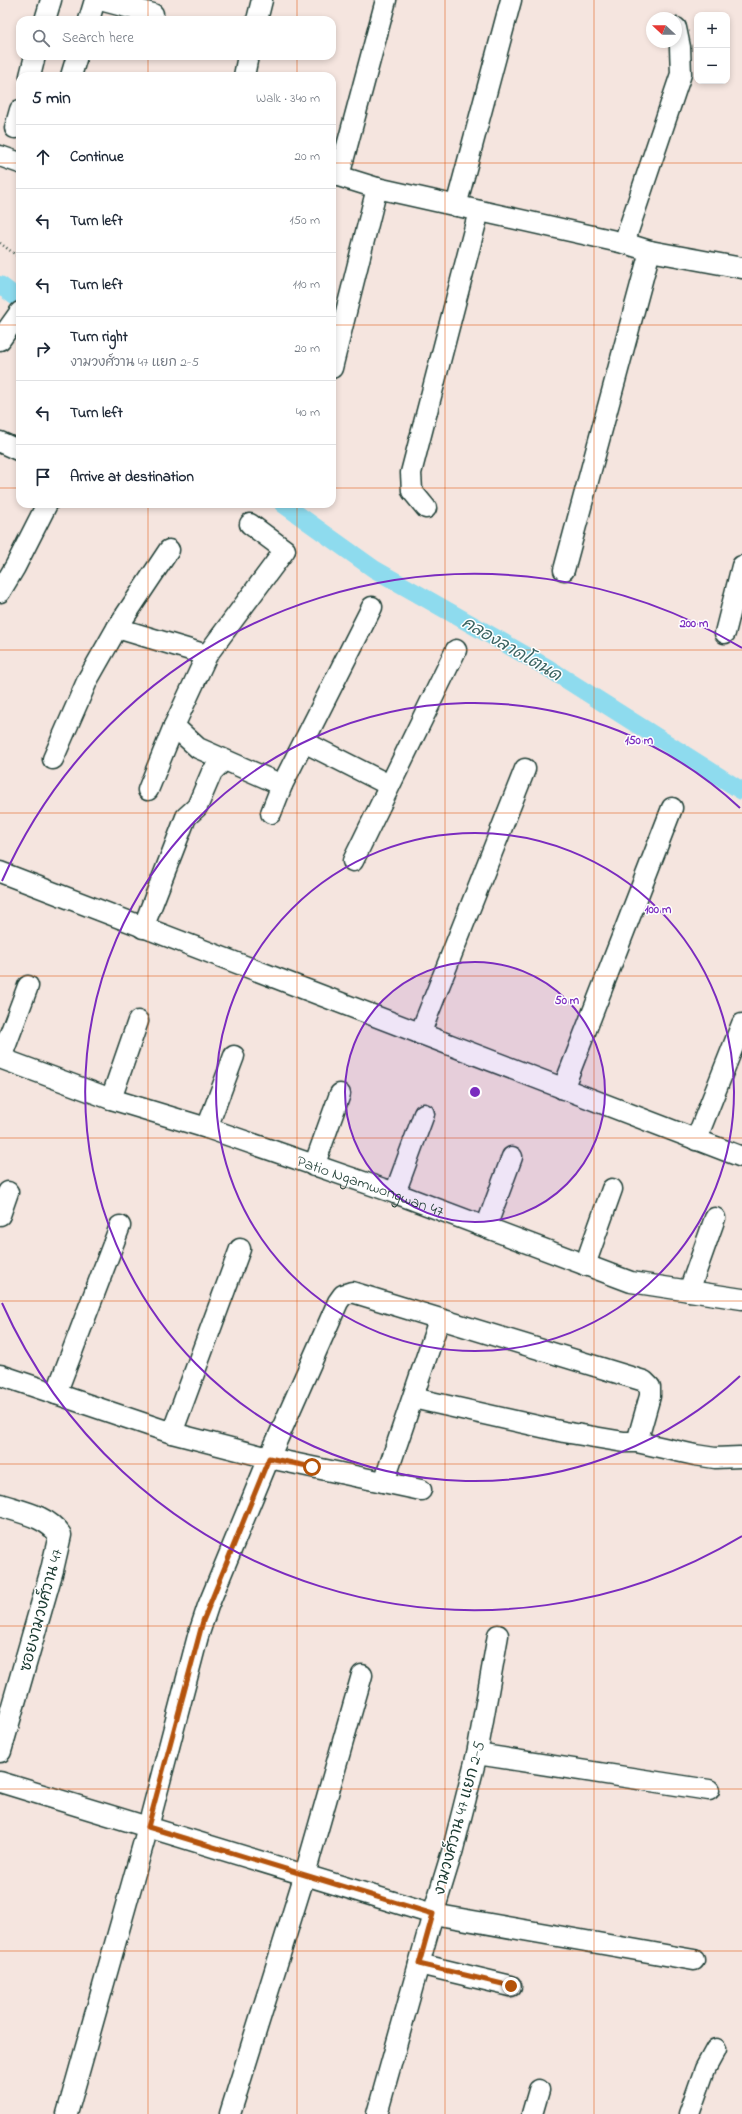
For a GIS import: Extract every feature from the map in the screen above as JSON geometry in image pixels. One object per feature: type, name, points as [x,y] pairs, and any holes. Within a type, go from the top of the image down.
[{"type":"street","points":[[46,16],[51,0]]},
{"type":"street","points":[[90,16],[95,0]]},
{"type":"street","points":[[100,0],[153,14]]},
{"type":"street","points":[[258,16],[262,0]]},
{"type":"street","points":[[386,0],[336,175],[378,188],[624,243],[650,251],[742,268]]},
{"type":"street","points":[[456,206],[511,0]]},
{"type":"street","points":[[624,243],[681,74],[680,48]]},
{"type":"street","points":[[31,72],[34,60]]},
{"type":"street","points":[[72,72],[76,60]]},
{"type":"street","points":[[245,72],[247,60]]},
{"type":"street","points":[[0,156],[16,162]]},
{"type":"street","points":[[336,352],[378,188]]},
{"type":"street","points":[[426,508],[412,491],[411,473],[479,211]]},
{"type":"street","points":[[564,570],[650,251]]},
{"type":"street","points":[[0,340],[16,318]]},
{"type":"street","points":[[0,442],[16,449]]},
{"type":"street","points":[[0,592],[15,568],[45,508]]},
{"type":"street","points":[[148,790],[174,726],[207,655],[285,550],[250,524]]},
{"type":"street","points":[[54,758],[88,679],[117,628],[168,550]]},
{"type":"street","points":[[725,633],[742,566]]},
{"type":"street","points":[[271,813],[282,785],[372,607]]},
{"type":"street","points":[[117,628],[207,655]]},
{"type":"street","points":[[353,861],[456,650]]},
{"type":"street","points":[[174,726],[198,748],[223,761],[282,785]]},
{"type":"street","points":[[304,742],[389,785]]},
{"type":"street","points":[[186,817],[184,804],[199,768],[198,748]]},
{"type":"street","points":[[143,928],[186,817],[197,807],[212,772],[223,761]]},
{"type":"street","points":[[420,1034],[525,769]]},
{"type":"street","points":[[563,1089],[672,808]]},
{"type":"street","points":[[0,872],[696,1140],[742,1156]]},
{"type":"street","name":"Patio Ngamwongwan 47","points":[[28,986],[0,1058],[111,1100],[207,1128],[395,1193],[631,1282],[742,1299]]},
{"type":"street","points":[[111,1100],[138,1021]]},
{"type":"street","points":[[696,1140],[742,1024]]},
{"type":"street","points":[[207,1128],[234,1056]]},
{"type":"street","points":[[314,1166],[340,1094]]},
{"type":"street","points":[[395,1193],[424,1114]]},
{"type":"street","points":[[486,1227],[512,1157]]},
{"type":"street","points":[[585,1265],[612,1189]]},
{"type":"street","points":[[0,1215],[8,1192]]},
{"type":"street","points":[[689,1291],[715,1218]]},
{"type":"street","points":[[56,1394],[120,1226]]},
{"type":"street","points":[[172,1433],[240,1249]]},
{"type":"street","points":[[67,2114],[148,1827],[203,1621],[269,1458],[338,1302],[343,1295],[352,1292],[644,1381],[650,1387],[650,1396],[637,1442]]},
{"type":"street","points":[[384,1482],[440,1320]]},
{"type":"street","points":[[0,1375],[172,1433],[269,1458],[422,1490]]},
{"type":"street","points":[[413,1398],[564,1432],[624,1442],[637,1442],[715,1458],[740,1457]]},
{"type":"street","name":"ซอยงามวงศ์วาน 47","points":[[0,1505],[45,1520],[55,1527],[60,1535],[52,1570],[0,1752]]},
{"type":"street","name":"งามวงศ์วาน 47 แยก 2-5","points":[[377,2114],[433,1914],[453,1849],[477,1754],[498,1635]]},
{"type":"street","points":[[230,2114],[305,1874],[362,1675]]},
{"type":"street","points":[[477,1754],[709,1790]]},
{"type":"street","points":[[0,1782],[433,1914],[694,1960]]},
{"type":"street","points":[[419,1964],[511,1986]]},
{"type":"street","points":[[689,2114],[705,2069],[716,2049]]},
{"type":"street","points":[[532,2114],[539,2090]]},
{"type":"path","points":[[0,243],[16,255]]},
{"type":"waterway","name":"คลองลาดโตนด","points":[[0,285],[16,297]]},
{"type":"waterway","name":"คลองลาดโตนด","points":[[289,508],[374,569],[548,668],[742,791]]},
{"type":"route","points":[[312,1467],[269,1458],[220,1574],[198,1636],[148,1827],[433,1914],[419,1964],[511,1986]]}]
